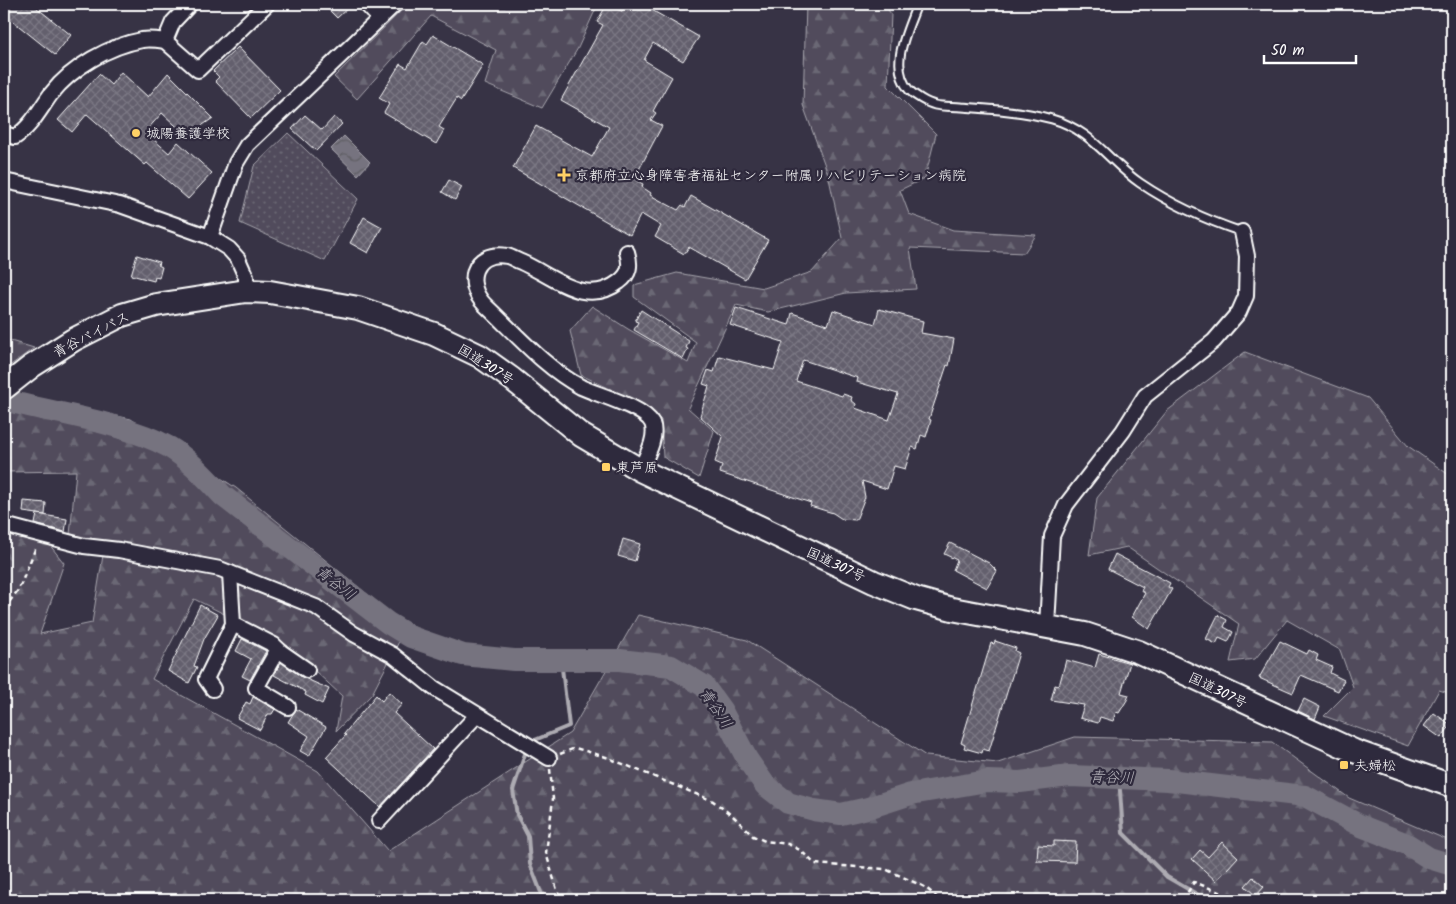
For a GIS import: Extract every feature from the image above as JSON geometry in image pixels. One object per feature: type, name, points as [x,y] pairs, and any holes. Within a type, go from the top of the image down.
[{"type":"highway","name":"国道307号","points":[[246,292],[270,292],[358,308],[434,334],[480,356],[512,378],[581,435],[640,470],[916,599],[952,609],[1085,634],[1139,652],[1242,702],[1354,752],[1452,786]]},
{"type":"highway","name":"青谷バイパス","points":[[4,388],[32,366],[74,340],[122,315],[156,305],[246,292]]},
{"type":"street","points":[[165,40],[173,22],[190,4]]},
{"type":"street","points":[[4,134],[15,137],[26,130],[53,92],[77,70],[101,54],[142,40],[165,40],[198,70],[268,4]]},
{"type":"street","points":[[366,4],[380,18]]},
{"type":"street","points":[[210,238],[236,163],[247,145],[395,4]]},
{"type":"street","points":[[4,181],[120,205],[210,238],[229,249],[238,259],[246,277],[246,292]]},
{"type":"street","points":[[1047,626],[1052,536],[1066,505],[1123,431],[1145,396],[1214,341],[1239,312],[1246,296],[1247,256],[1242,232]]},
{"type":"street","points":[[627,252],[630,262],[629,271],[623,279],[610,288],[595,293],[574,290],[506,256],[489,257],[480,263],[473,273],[472,284],[476,296],[559,373],[580,386],[644,413],[652,424],[653,437],[640,470]]},
{"type":"street","points":[[4,525],[84,546],[189,562],[230,573],[316,608],[354,634],[393,655],[434,688],[549,758]]},
{"type":"street","points":[[213,689],[206,679],[233,624],[230,573]]},
{"type":"street","points":[[233,624],[274,645],[307,670]]},
{"type":"street","points":[[278,649],[256,688],[288,707]]},
{"type":"street","points":[[379,821],[477,715]]},
{"type":"lane","points":[[916,4],[902,44],[900,66],[902,79],[919,98],[934,105],[1026,114],[1052,119],[1076,128],[1138,182],[1179,206],[1242,232]]},
{"type":"path","points":[[4,609],[19,589],[42,534]]},
{"type":"path","points":[[560,900],[546,853],[553,799],[549,758],[575,748],[606,758],[713,801],[754,836],[765,841],[788,844],[800,850],[815,864],[885,869],[924,887],[940,900]]},
{"type":"path","points":[[1183,900],[1194,882],[1240,900]]},
{"type":"green space","points":[[408,4],[598,4],[578,48],[542,108],[485,84],[496,50],[431,16],[357,99],[334,77]]},
{"type":"green space","points":[[806,4],[884,4],[891,14],[888,86],[936,134],[925,178],[900,190],[909,214],[953,230],[1036,235],[1024,253],[910,248],[916,289],[846,293],[768,312],[736,305],[688,408],[714,431],[699,478],[663,457],[661,420],[640,403],[581,375],[570,331],[592,306],[688,363],[696,342],[634,297],[634,285],[677,273],[764,288],[812,272],[842,238],[828,174],[803,105]]},
{"type":"green space","points":[[288,133],[358,199],[325,261],[240,223],[254,166]]},
{"type":"green space","points":[[4,339],[34,348],[4,370]]},
{"type":"green space","points":[[1245,352],[1368,398],[1408,446],[1452,477],[1452,694],[1439,690],[1408,746],[1324,716],[1353,687],[1340,650],[1287,620],[1255,659],[1230,662],[1239,624],[1127,547],[1089,555],[1097,498],[1167,411]]},
{"type":"green space","points":[[40,399],[131,419],[236,488],[407,626],[372,694],[336,731],[342,696],[287,645],[194,599],[152,679],[318,771],[388,851],[570,733],[638,615],[747,640],[926,756],[998,763],[1075,737],[1272,742],[1349,798],[1445,839],[1452,839],[1452,900],[4,900],[4,529],[45,539],[64,563],[40,634],[92,623],[105,543],[70,535],[76,471],[4,472],[4,409]]},
{"type":"water","points":[[344,136],[370,162],[358,175],[331,149]]},
{"type":"building","points":[[4,4],[32,4],[71,35],[55,55],[4,14]]},
{"type":"building","points":[[323,4],[352,4],[337,18]]},
{"type":"building","points":[[607,4],[622,11],[627,4],[641,4],[699,37],[683,61],[653,43],[644,60],[672,77],[653,111],[656,113],[651,120],[662,126],[634,179],[643,184],[642,187],[651,193],[650,195],[678,210],[682,205],[685,207],[691,196],[768,240],[745,279],[689,247],[684,254],[655,237],[661,226],[641,214],[630,235],[513,168],[536,126],[592,157],[609,127],[561,100],[603,25],[597,22]]},
{"type":"building","points":[[433,35],[483,65],[461,101],[457,98],[439,127],[444,130],[436,144],[384,113],[389,104],[379,98],[400,64],[407,68],[423,41],[427,44]]},
{"type":"building","points":[[238,47],[280,90],[251,118],[215,81],[219,77],[213,71]]},
{"type":"building","points":[[121,72],[148,97],[168,73],[213,118],[187,136],[162,113],[145,132],[169,153],[178,142],[212,173],[188,199],[147,163],[145,165],[87,114],[72,132],[58,120],[99,74],[111,85]]},
{"type":"building","points":[[305,115],[322,130],[334,117],[342,124],[316,151],[292,129]]},
{"type":"building","points":[[449,180],[462,187],[455,200],[442,192]]},
{"type":"building","points":[[364,217],[382,227],[368,253],[350,243]]},
{"type":"building","points":[[137,255],[159,262],[158,265],[162,267],[159,278],[155,277],[154,281],[131,275]]},
{"type":"building","points":[[736,308],[789,325],[792,313],[828,325],[833,310],[875,324],[879,309],[923,321],[921,333],[954,339],[949,366],[947,365],[929,419],[931,420],[926,437],[921,435],[917,449],[912,447],[905,469],[894,466],[887,489],[862,481],[865,497],[856,520],[842,519],[833,513],[810,506],[811,503],[720,473],[722,465],[715,462],[723,437],[700,416],[709,386],[703,384],[708,370],[714,372],[719,356],[774,370],[783,342],[730,325]],"holes":[[[803,360],[858,378],[857,382],[898,394],[889,420],[855,408],[856,404],[851,400],[852,397],[843,394],[842,396],[796,381]]]},
{"type":"building","points":[[641,310],[689,341],[686,348],[688,349],[683,359],[634,330],[638,322],[635,321]]},
{"type":"building","points":[[24,501],[46,503],[45,515],[23,512]]},
{"type":"building","points":[[37,514],[67,519],[65,532],[35,524]]},
{"type":"building","points":[[623,539],[640,544],[635,561],[618,556]]},
{"type":"building","points":[[950,543],[989,563],[997,571],[987,588],[953,570],[957,560],[944,554]]},
{"type":"building","points":[[1115,554],[1170,583],[1168,587],[1172,589],[1149,629],[1132,617],[1145,593],[1141,591],[1143,587],[1108,569]]},
{"type":"building","points":[[200,605],[218,615],[204,639],[194,666],[197,667],[189,683],[168,671]]},
{"type":"building","points":[[1218,615],[1227,620],[1224,627],[1233,632],[1228,642],[1219,638],[1216,644],[1206,639]]},
{"type":"building","points":[[242,639],[266,651],[250,680],[242,676],[251,659],[236,651]]},
{"type":"building","points":[[995,641],[1016,648],[1015,651],[1019,653],[989,751],[983,749],[982,753],[964,748],[965,745],[961,743],[991,643],[994,644]]},
{"type":"building","points":[[1280,641],[1307,654],[1309,650],[1318,655],[1316,660],[1332,667],[1330,673],[1344,680],[1338,691],[1301,675],[1293,693],[1259,678]]},
{"type":"building","points":[[1099,654],[1130,663],[1121,693],[1129,695],[1127,700],[1119,713],[1116,712],[1113,721],[1100,717],[1098,723],[1080,718],[1084,705],[1051,700],[1055,685],[1059,686],[1066,660],[1095,668]]},
{"type":"building","points":[[281,662],[302,677],[329,689],[322,704],[305,695],[306,692],[274,675]]},
{"type":"building","points":[[389,692],[402,704],[394,713],[433,749],[380,807],[326,757],[346,735],[344,734],[376,695],[382,701]]},
{"type":"building","points":[[253,697],[275,709],[272,714],[268,714],[260,730],[237,718],[246,702],[250,704]]},
{"type":"building","points":[[1304,699],[1320,707],[1315,719],[1298,711]]},
{"type":"building","points":[[296,709],[326,727],[309,756],[300,751],[309,736],[288,722]]},
{"type":"building","points":[[1434,713],[1451,725],[1441,738],[1424,726]]},
{"type":"building","points":[[1054,841],[1076,842],[1075,862],[1037,861],[1038,845],[1054,846]]},
{"type":"building","points":[[1222,842],[1238,857],[1216,881],[1192,859],[1200,850],[1208,857]]},
{"type":"building","points":[[1253,877],[1264,887],[1256,896],[1245,886]]},
{"type":"waterway","name":"青谷川","points":[[4,400],[111,425],[132,431],[169,447],[191,463],[223,496],[388,623],[411,637],[463,655],[514,660],[620,660],[671,666],[704,686],[722,711],[747,759],[765,785],[788,803],[814,810],[841,814],[868,808],[911,794],[987,781],[1020,782],[1070,776],[1168,780],[1305,796],[1361,826],[1407,844],[1429,858],[1452,865]]},
{"type":"waterway","points":[[530,742],[569,726],[561,660]]},
{"type":"waterway","points":[[527,748],[513,790],[517,815],[528,836],[530,864],[544,900]]},
{"type":"waterway","points":[[1119,777],[1123,833],[1167,877],[1207,900]]},
{"type":"place","name":"城陽養護学校","points":[[136,133]]},
{"type":"place","name":"京都府立心身障害者福祉センター附属リハビリテーション病院","points":[[564,175]]},
{"type":"place","name":"東芦原","points":[[606,467]]},
{"type":"place","name":"夫婦松","points":[[1344,765]]}]
